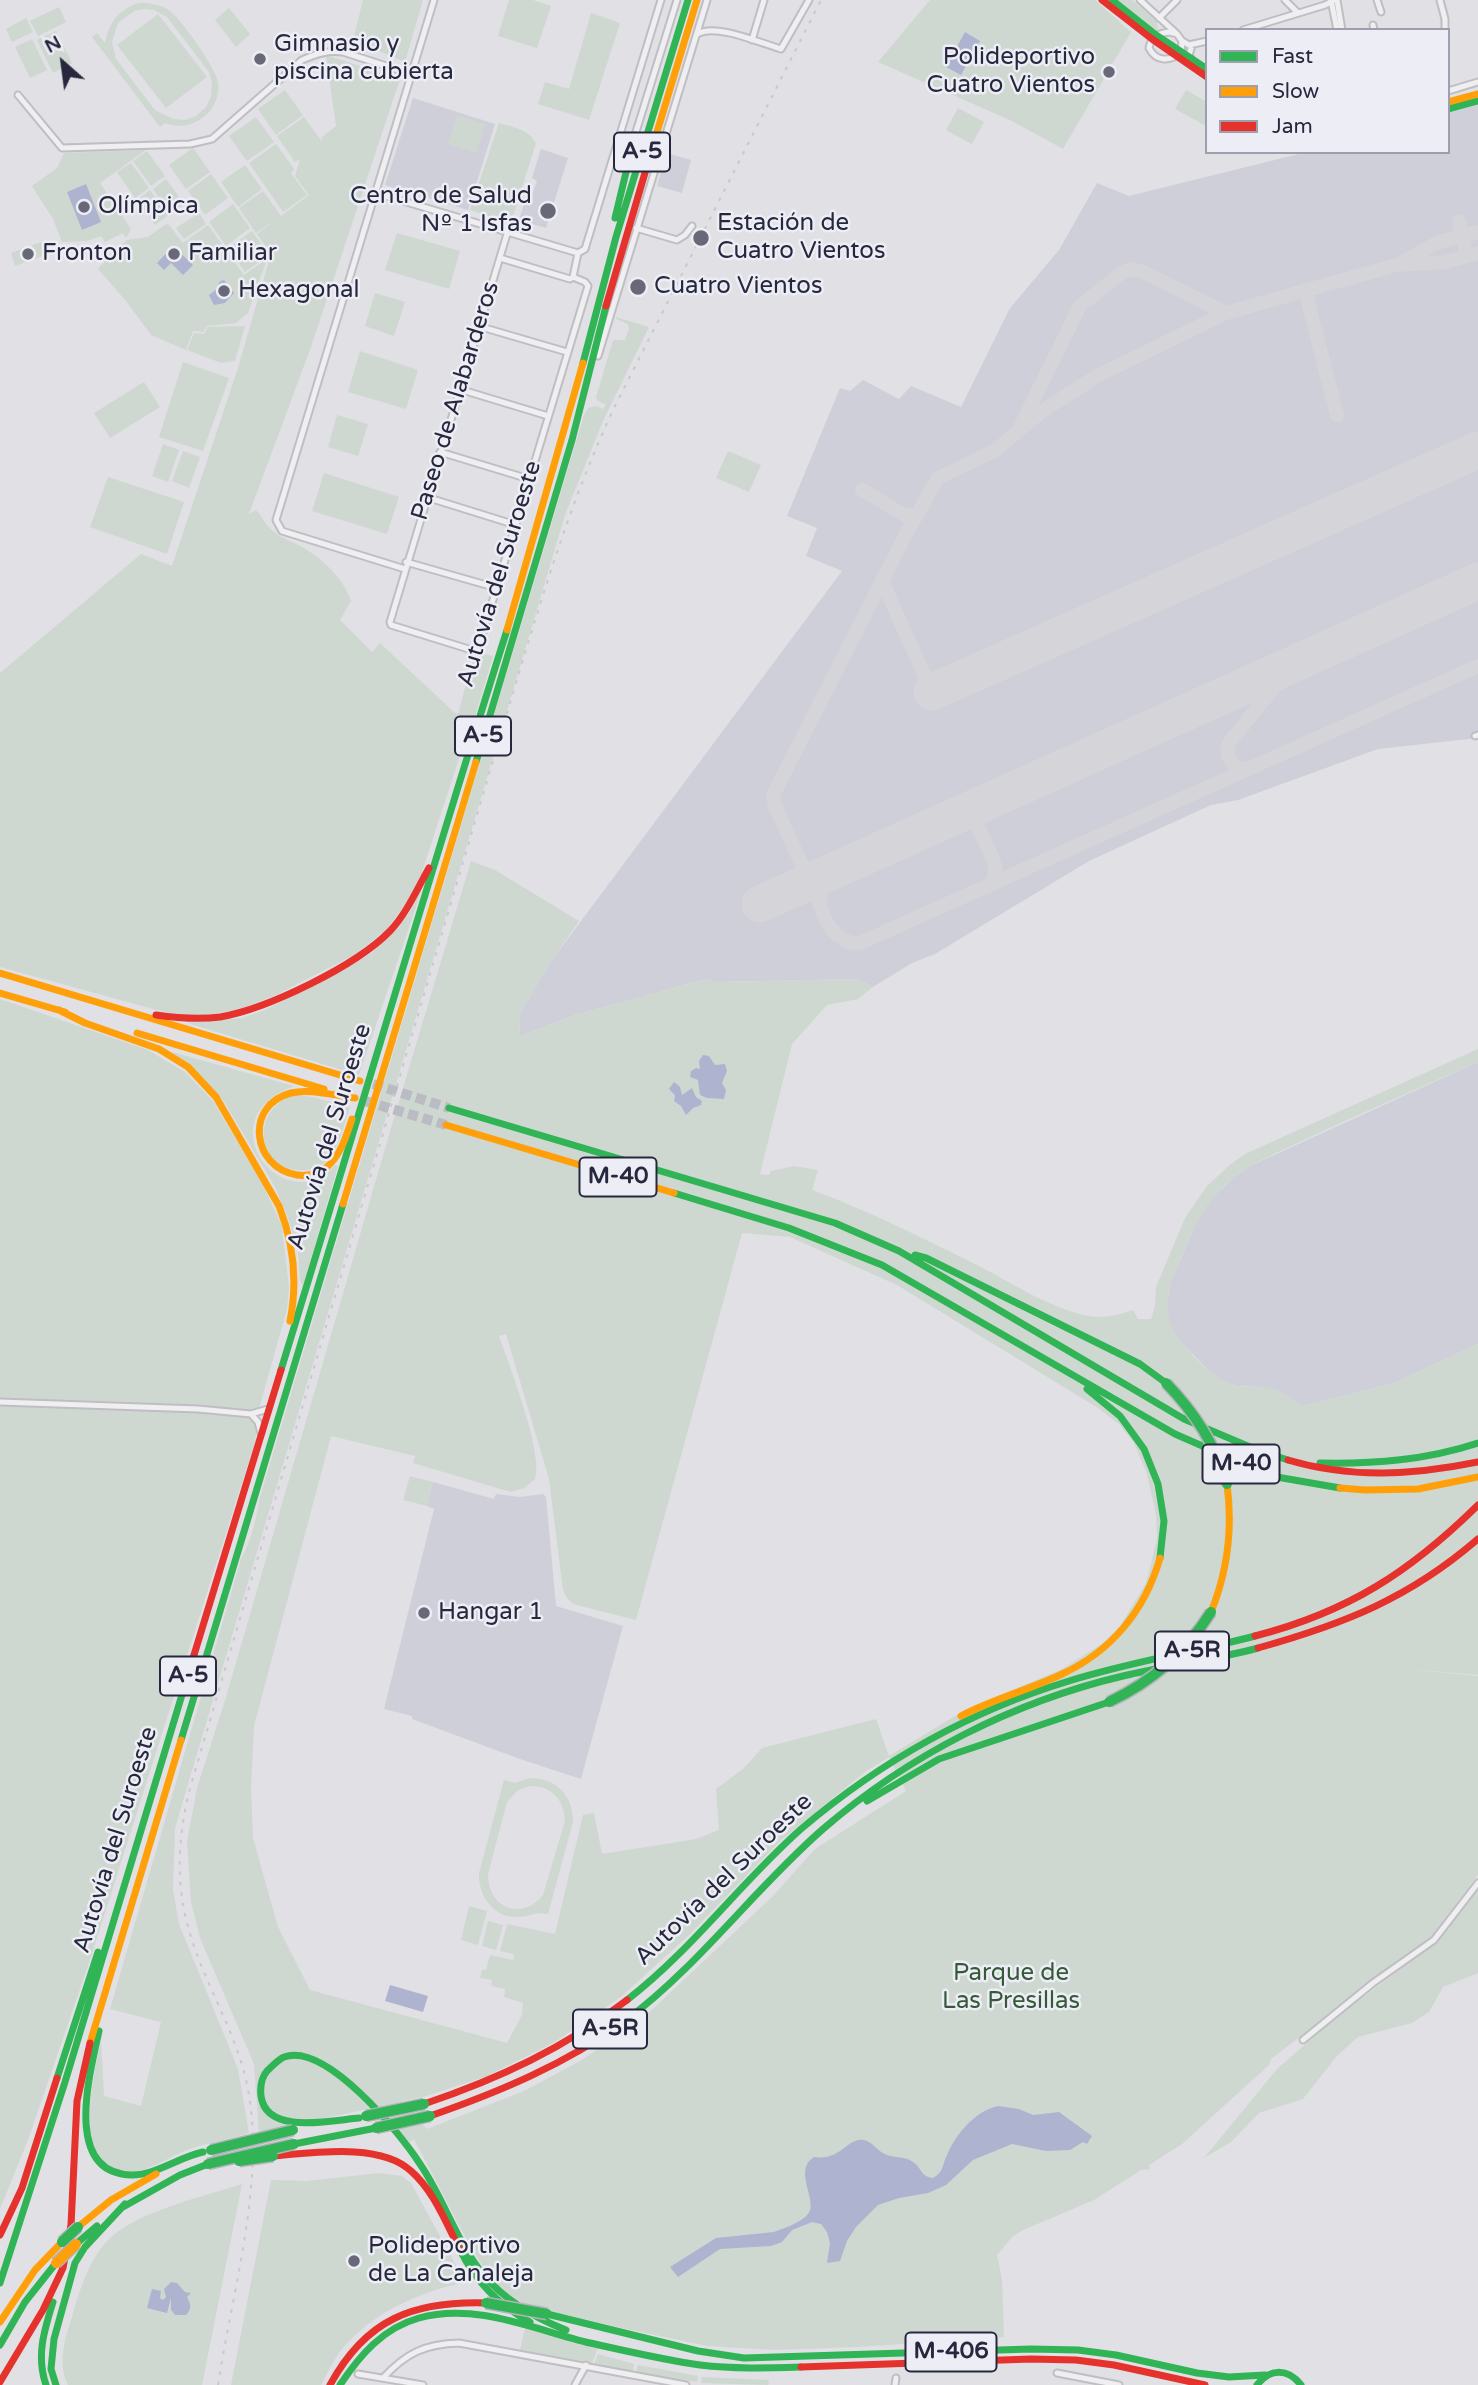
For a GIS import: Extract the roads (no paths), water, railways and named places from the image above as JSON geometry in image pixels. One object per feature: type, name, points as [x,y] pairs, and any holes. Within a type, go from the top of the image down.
[{"type":"main road","name":"Autovía del Suroeste","points":[[0,2283],[65,2082],[518,593],[563,437],[597,304],[688,0]]},
{"type":"main road","name":"Autovía del Suroeste","points":[[0,2382],[43,2310],[71,2225],[75,2127],[82,2073],[523,606],[579,412],[614,275],[697,0]]},
{"type":"main road","points":[[1102,0],[1184,51],[1205,67]]},
{"type":"main road","points":[[1112,0],[1156,36]]},
{"type":"main road","points":[[1184,51],[1205,75]]},
{"type":"main road","points":[[1450,101],[1478,93]]},
{"type":"main road","points":[[1450,108],[1478,101]]},
{"type":"main road","points":[[597,304],[596,294],[635,135]]},
{"type":"main road","points":[[0,973],[134,1012],[187,1019],[218,1018],[245,1012],[273,1001],[355,959],[373,946],[406,912],[435,859]]},
{"type":"main road","points":[[0,993],[355,1098],[310,1092],[292,1093],[275,1099],[262,1114],[260,1145],[267,1161],[281,1171],[299,1176],[317,1172],[331,1163],[348,1132],[390,998],[395,993]]},
{"type":"main road","points":[[59,1010],[85,1023],[159,1049],[188,1067],[216,1097],[233,1125],[279,1206],[287,1224],[295,1263],[292,1313],[274,1379],[275,1390]]},
{"type":"main road","points":[[134,1012],[141,1017],[360,1081]]},
{"type":"main road","name":"M-40","points":[[449,1108],[835,1223],[899,1251],[1184,1419],[1223,1438],[1295,1463],[1356,1473],[1402,1475],[1450,1469],[1478,1462]]},
{"type":"main road","name":"M-40","points":[[446,1125],[789,1228],[832,1244],[920,1285],[1175,1434],[1271,1476],[1329,1488],[1365,1490],[1418,1489],[1478,1477]]},
{"type":"main road","points":[[814,1838],[879,1793],[939,1759],[1109,1702],[1129,1693],[1163,1671],[1191,1642],[1211,1612],[1222,1582],[1230,1547],[1232,1522],[1227,1484],[1218,1454],[1201,1422],[1166,1383],[1140,1364],[1100,1343],[926,1258],[899,1251]]},
{"type":"main road","points":[[886,1764],[967,1713],[1064,1673],[1090,1659],[1130,1623],[1153,1583],[1164,1536],[1164,1511],[1153,1465],[1142,1443],[1115,1411],[1029,1349]]},
{"type":"main road","points":[[1295,1463],[1357,1465],[1405,1462],[1448,1453],[1478,1443]]},
{"type":"main road","name":"Autovía del Suroeste","points":[[0,2322],[35,2270],[62,2242],[111,2200],[141,2181],[207,2151],[293,2130],[424,2104],[487,2083],[559,2049],[629,2001],[695,1938],[776,1853],[828,1807],[886,1764],[970,1719],[1068,1682],[1119,1667],[1262,1634],[1340,1606],[1367,1593],[1417,1560],[1478,1505]]},
{"type":"main road","name":"Autovía del Suroeste","points":[[0,2345],[38,2284],[59,2265],[76,2244],[125,2204],[180,2175],[208,2164],[430,2116],[491,2096],[560,2063],[636,2012],[696,1958],[756,1893],[814,1838],[875,1787],[955,1739],[1018,1710],[1072,1690],[1124,1676],[1219,1658],[1316,1631],[1351,1618],[1428,1580],[1478,1539]]},
{"type":"main road","points":[[0,2235],[18,2201],[130,1853],[140,1831]]},
{"type":"main road","points":[[107,1989],[86,2109],[86,2136],[95,2157],[111,2171],[132,2175],[191,2153],[207,2151]]},
{"type":"main road","points":[[363,2117],[284,2122],[273,2117],[262,2100],[261,2083],[264,2075],[275,2062],[293,2056],[306,2057],[327,2066],[365,2096],[402,2137],[422,2165],[473,2259],[483,2274],[505,2296],[538,2318],[562,2329],[636,2352]]},
{"type":"main road","points":[[208,2164],[273,2156],[346,2152],[379,2156],[399,2162],[412,2169],[422,2182],[469,2267],[483,2286],[513,2314],[542,2329]]},
{"type":"main road","points":[[0,2227],[18,2201]]},
{"type":"main road","points":[[56,2385],[51,2369],[54,2339],[75,2263],[85,2247],[125,2204]]},
{"type":"main road","points":[[46,2385],[40,2368],[40,2346],[59,2265]]},
{"type":"main road","name":"M-406","points":[[330,2385],[346,2357],[387,2321],[411,2311],[452,2302],[486,2303],[547,2314],[698,2351],[744,2358],[1031,2349],[1078,2350],[1116,2355],[1208,2375],[1229,2377],[1286,2372],[1301,2385]]},
{"type":"main road","name":"M-406","points":[[340,2385],[354,2362],[376,2340],[394,2328],[420,2317],[462,2312],[699,2365],[764,2368],[1031,2359],[1076,2360],[1114,2365],[1205,2385]]},
{"type":"main road","points":[[1257,2385],[1265,2375]]},
{"type":"street","points":[[434,0],[276,520],[282,531],[496,588],[588,286],[573,277],[570,279],[500,258]]},
{"type":"street","points":[[376,193],[507,234],[578,253],[585,249],[661,0]]},
{"type":"street","points":[[635,135],[677,0]]},
{"type":"street","points":[[579,412],[585,401],[707,0]]},
{"type":"street","points":[[752,40],[764,0]]},
{"type":"street","points":[[697,34],[708,30],[719,31],[781,49],[809,0]]},
{"type":"street","points":[[1140,0],[1177,34],[1184,51]]},
{"type":"street","points":[[1161,19],[1177,0]]},
{"type":"street","points":[[1285,0],[1298,13]]},
{"type":"street","points":[[1377,0],[1381,12]]},
{"type":"street","points":[[1440,0],[1445,28]]},
{"type":"street","points":[[1249,28],[1333,1],[1339,28]]},
{"type":"street","points":[[703,16],[705,23],[719,31]]},
{"type":"street","points":[[1161,19],[1166,28],[1156,36],[1149,48],[1155,57],[1162,59],[1199,43]]},
{"type":"street","points":[[1156,36],[1177,34]]},
{"type":"street","points":[[1184,51],[1189,45],[1205,42]]},
{"type":"street","points":[[18,95],[62,148],[190,144],[212,139],[302,60],[319,53],[343,52],[411,74]]},
{"type":"street","points":[[1450,90],[1478,82]]},
{"type":"street","points":[[636,228],[677,240],[692,226]]},
{"type":"street","name":"Paseo de Alabarderos","points":[[496,588],[478,649],[475,651],[390,624],[507,234]]},
{"type":"street","points":[[573,277],[578,253]]},
{"type":"street","points":[[478,326],[567,352]]},
{"type":"street","points":[[459,389],[548,416]]},
{"type":"street","points":[[440,452],[529,479]]},
{"type":"street","points":[[426,497],[516,525]]},
{"type":"street","points":[[0,1402],[198,1409],[251,1415],[270,1409]]},
{"type":"street","points":[[251,1415],[258,1422],[262,1435]]},
{"type":"street","points":[[1303,2040],[1373,1983],[1434,1940],[1478,1883]]},
{"type":"street","points":[[383,2378],[404,2358],[436,2344],[459,2343],[686,2385]]},
{"type":"street","points":[[575,2385],[586,2365]]},
{"type":"street","points":[[1057,2373],[1093,2383],[1119,2385]]},
{"type":"street","points":[[358,2374],[423,2385]]},
{"type":"water","points":[[965,32],[980,41],[961,75],[946,67]]},
{"type":"water","name":"Olímpica","points":[[86,184],[101,222],[82,230],[67,192]]},
{"type":"water","name":"Familiar","points":[[173,246],[193,265],[183,275],[171,263],[164,270],[157,263]]},
{"type":"water","name":"Hexagonal","points":[[224,280],[234,293],[225,303],[214,305],[209,295],[218,288],[219,282]]},
{"type":"water","points":[[703,1055],[709,1056],[715,1065],[725,1064],[727,1071],[722,1083],[726,1090],[724,1099],[700,1095],[698,1080],[690,1077],[691,1071],[700,1069],[699,1061]]},
{"type":"water","points":[[674,1082],[680,1087],[682,1095],[692,1088],[696,1097],[702,1101],[701,1105],[686,1115],[674,1101],[675,1095],[669,1089]]},
{"type":"water","points":[[390,1985],[428,1996],[423,2012],[385,2001]]},
{"type":"water","points":[[998,2106],[1019,2109],[1033,2115],[1059,2112],[1092,2136],[1087,2144],[1083,2142],[1070,2150],[1046,2151],[1012,2144],[973,2160],[946,2185],[928,2193],[878,2205],[856,2227],[847,2241],[840,2261],[827,2263],[830,2243],[827,2232],[821,2224],[812,2222],[792,2230],[782,2242],[771,2246],[720,2249],[678,2277],[670,2267],[716,2238],[774,2232],[801,2220],[811,2209],[805,2178],[808,2163],[814,2157],[838,2153],[858,2140],[867,2141],[887,2155],[910,2160],[926,2176],[933,2178],[941,2171],[951,2147],[967,2124]]},
{"type":"water","points":[[171,2282],[191,2293],[187,2297],[190,2306],[186,2315],[175,2315],[171,2310],[171,2298],[167,2313],[147,2308],[152,2289],[161,2291],[160,2298],[163,2300],[166,2297],[164,2289]]},
{"type":"tunnel","points":[[373,1084],[449,1108]]},
{"type":"tunnel","points":[[365,1101],[446,1125]]},
{"type":"railway","points":[[218,2385],[244,2240],[253,2130],[249,2095],[239,2055],[199,1960],[186,1921],[180,1883],[180,1845],[190,1788],[515,686],[560,543],[616,404],[821,0]]},
{"type":"place","name":"Gimnasio y piscina cubierta","points":[[260,59]]},
{"type":"place","name":"Polideportivo Cuatro Vientos","points":[[1109,72]]},
{"type":"place","name":"Olímpica","points":[[84,207]]},
{"type":"place","name":"Centro de Salud Nº 1 Isfas","points":[[548,211]]},
{"type":"place","name":"Estación de Cuatro Vientos","points":[[701,238]]},
{"type":"place","name":"Fronton","points":[[28,254]]},
{"type":"place","name":"Familiar","points":[[174,254]]},
{"type":"place","name":"Cuatro Vientos","points":[[638,287]]},
{"type":"place","name":"Hexagonal","points":[[224,291]]},
{"type":"place","name":"Hangar 1","points":[[424,1613]]},
{"type":"place","name":"Polideportivo de La Canaleja","points":[[354,2261]]},
{"type":"park label","name":"Parque de Las Presillas","points":[[1011,1988]]}]
